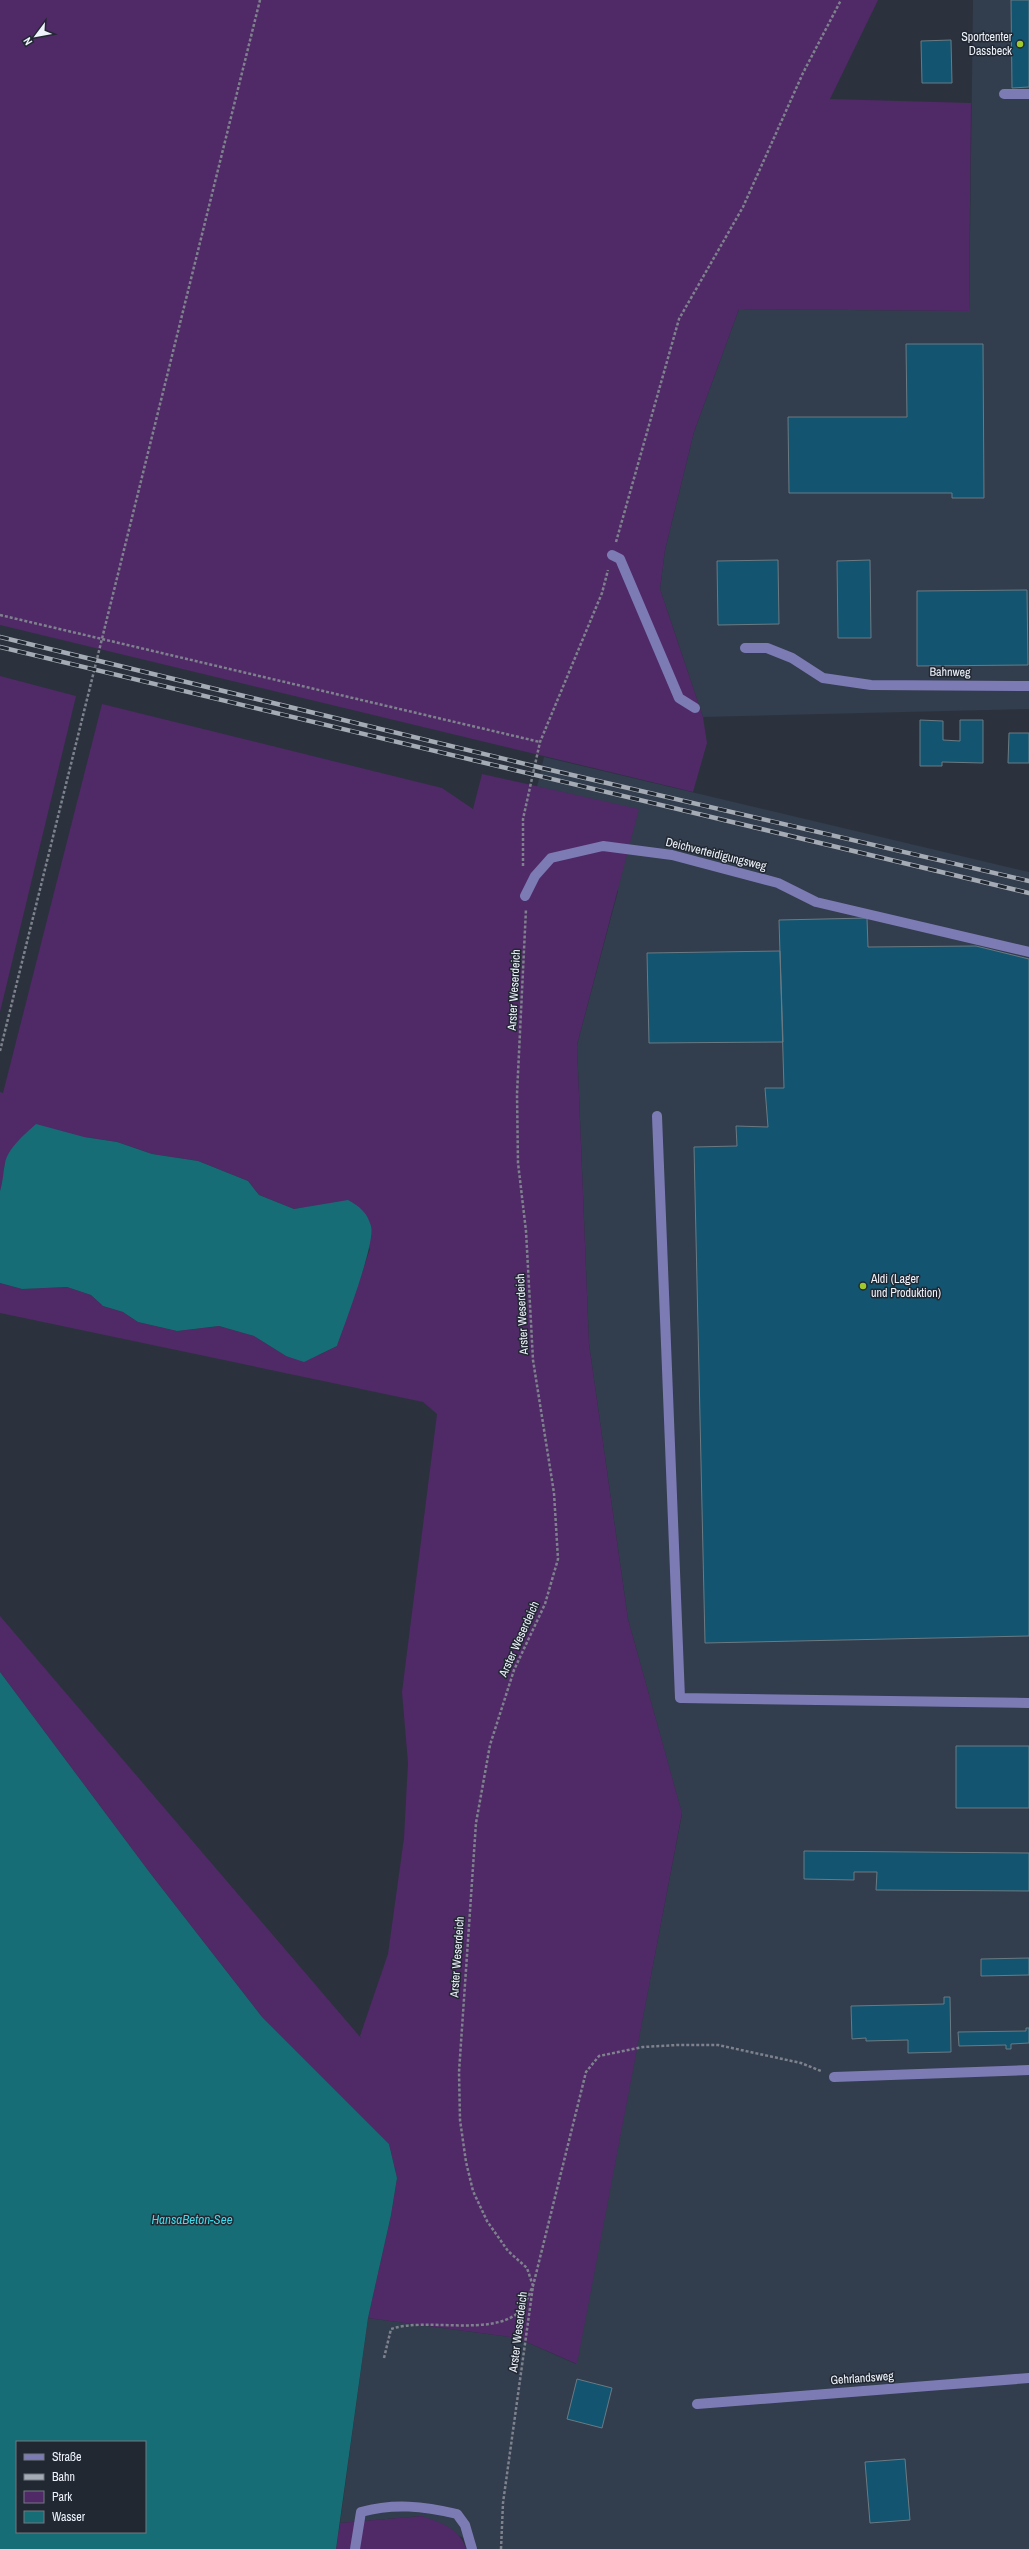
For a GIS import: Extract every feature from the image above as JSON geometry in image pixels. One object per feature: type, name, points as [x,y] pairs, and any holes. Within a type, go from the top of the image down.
[{"type":"street","points":[[1004,94],[1029,94]]},
{"type":"street","points":[[612,555],[620,559],[679,698],[695,708]]},
{"type":"street","name":"Bahnweg","points":[[745,648],[767,648],[792,658],[823,678],[871,685],[1029,686]]},
{"type":"street","name":"Deichverteidigungsweg","points":[[525,896],[535,876],[551,858],[603,846],[672,855],[778,883],[816,902],[1029,952]]},
{"type":"street","points":[[657,1116],[680,1698],[1029,1703]]},
{"type":"street","points":[[834,2076],[1029,2070]]},
{"type":"street","name":"Gehrlandsweg","points":[[697,2404],[1029,2378]]},
{"type":"street","points":[[355,2549],[361,2512],[381,2506],[405,2505],[422,2506],[457,2514],[465,2525],[472,2549]]},
{"type":"path","points":[[0,1051],[103,640],[260,0]]},
{"type":"path","name":"Arster Weserdeich","points":[[501,2549],[503,2503],[533,2286],[527,2268],[508,2251],[487,2221],[473,2191],[466,2162],[460,2120],[460,2072],[476,1823],[490,1745],[514,1670],[545,1604],[558,1560],[554,1493],[533,1360],[526,1231],[518,1163],[517,1094],[526,923],[523,819],[540,742],[552,717],[602,593],[679,319],[743,207],[803,73],[841,0]]},
{"type":"path","points":[[0,615],[540,742]]},
{"type":"path","points":[[384,2358],[391,2329],[407,2323],[446,2325],[503,2323],[520,2312],[533,2286],[586,2072],[599,2056],[643,2047],[718,2045],[801,2063],[834,2076]]},
{"type":"shaded area","points":[[973,0],[1029,0],[1029,709],[703,717],[660,589],[665,550],[694,432],[739,309],[969,311]]},
{"type":"shaded area","points":[[544,757],[1029,872],[1029,2549],[466,2549],[463,2538],[422,2516],[340,2523],[368,2318],[517,2338],[576,2364],[682,1814],[628,1619],[589,1344],[577,1045],[618,891],[537,787]]},
{"type":"green space","points":[[0,0],[878,0],[830,99],[971,103],[969,311],[739,309],[694,432],[665,550],[660,589],[703,717],[707,743],[693,792],[0,625]]},
{"type":"green space","points":[[0,676],[76,696],[0,1012]]},
{"type":"green space","points":[[102,704],[442,788],[473,809],[482,774],[639,809],[577,1045],[589,1344],[628,1619],[682,1813],[577,2364],[517,2338],[368,2318],[391,2215],[397,2178],[389,2144],[262,2017],[150,1873],[0,1672],[0,1616],[361,2038],[360,2036],[388,1954],[404,1838],[408,1763],[402,1692],[437,1414],[423,1402],[0,1313],[0,1283],[22,1289],[67,1287],[91,1295],[103,1306],[123,1312],[138,1322],[177,1331],[219,1326],[254,1336],[286,1356],[319,1355],[337,1346],[370,1249],[316,1206],[294,1209],[259,1195],[248,1181],[198,1161],[152,1154],[117,1142],[84,1137],[5,1162],[3,1182],[0,1191],[0,1092],[3,1093]]},
{"type":"green space","points":[[422,2516],[449,2527],[459,2536],[466,2549],[336,2549],[340,2523]]},
{"type":"water","points":[[36,1124],[84,1137],[117,1142],[152,1154],[198,1161],[248,1181],[259,1195],[294,1209],[348,1200],[356,1205],[367,1217],[371,1226],[371,1235],[364,1266],[337,1346],[304,1362],[286,1356],[254,1336],[219,1326],[177,1331],[138,1322],[123,1312],[103,1306],[91,1295],[67,1287],[22,1289],[0,1283],[0,1191],[5,1163],[13,1147]]},
{"type":"water","name":"HansaBeton-See","points":[[0,1672],[150,1873],[262,2017],[389,2144],[397,2178],[391,2215],[368,2318],[336,2549],[0,2549]]},
{"type":"building","name":"Sportcenter Dassbeck","points":[[1011,0],[1029,0],[1029,87],[1012,88]]},
{"type":"building","points":[[951,40],[952,83],[922,83],[921,41]]},
{"type":"building","points":[[906,344],[983,344],[984,498],[952,498],[952,493],[789,493],[788,417],[907,417]]},
{"type":"building","points":[[778,560],[779,624],[718,625],[717,561]]},
{"type":"building","points":[[870,560],[871,638],[838,638],[837,561]]},
{"type":"building","points":[[1027,590],[1028,665],[917,666],[917,591]]},
{"type":"building","points":[[920,720],[943,721],[943,740],[960,741],[960,720],[983,720],[983,763],[942,762],[942,766],[920,766]]},
{"type":"building","points":[[1009,733],[1029,733],[1029,763],[1008,763]]},
{"type":"building","name":"Aldi (Lager und Produktion)","points":[[867,918],[868,947],[976,946],[1029,959],[1029,1636],[705,1643],[694,1147],[737,1146],[736,1126],[768,1127],[765,1088],[784,1088],[779,920]]},
{"type":"building","points":[[780,951],[783,1042],[649,1043],[647,953]]},
{"type":"building","points":[[956,1746],[1029,1746],[1029,1808],[956,1808]]},
{"type":"building","points":[[804,1851],[1029,1853],[1029,1891],[876,1890],[877,1872],[854,1872],[854,1880],[804,1879]]},
{"type":"building","points":[[1029,1958],[1029,1975],[981,1976],[981,1959]]},
{"type":"building","points":[[944,1997],[950,1997],[951,2052],[908,2053],[908,2040],[866,2041],[866,2038],[852,2039],[851,2006],[944,2004]]},
{"type":"building","points":[[1026,2028],[1029,2028],[1029,2043],[1011,2044],[1011,2049],[1006,2049],[1006,2045],[959,2046],[958,2032],[1026,2031]]},
{"type":"building","points":[[577,2379],[612,2388],[602,2428],[567,2419]]},
{"type":"building","points":[[905,2459],[910,2520],[870,2523],[865,2462]]},
{"type":"railway","points":[[0,637],[542,768],[1029,881]]},
{"type":"railway","points":[[0,647],[1029,893]]},
{"type":"place","name":"Sportcenter Dassbeck","points":[[1020,44]]},
{"type":"place","name":"Aldi (Lager und Produktion)","points":[[863,1286]]}]
